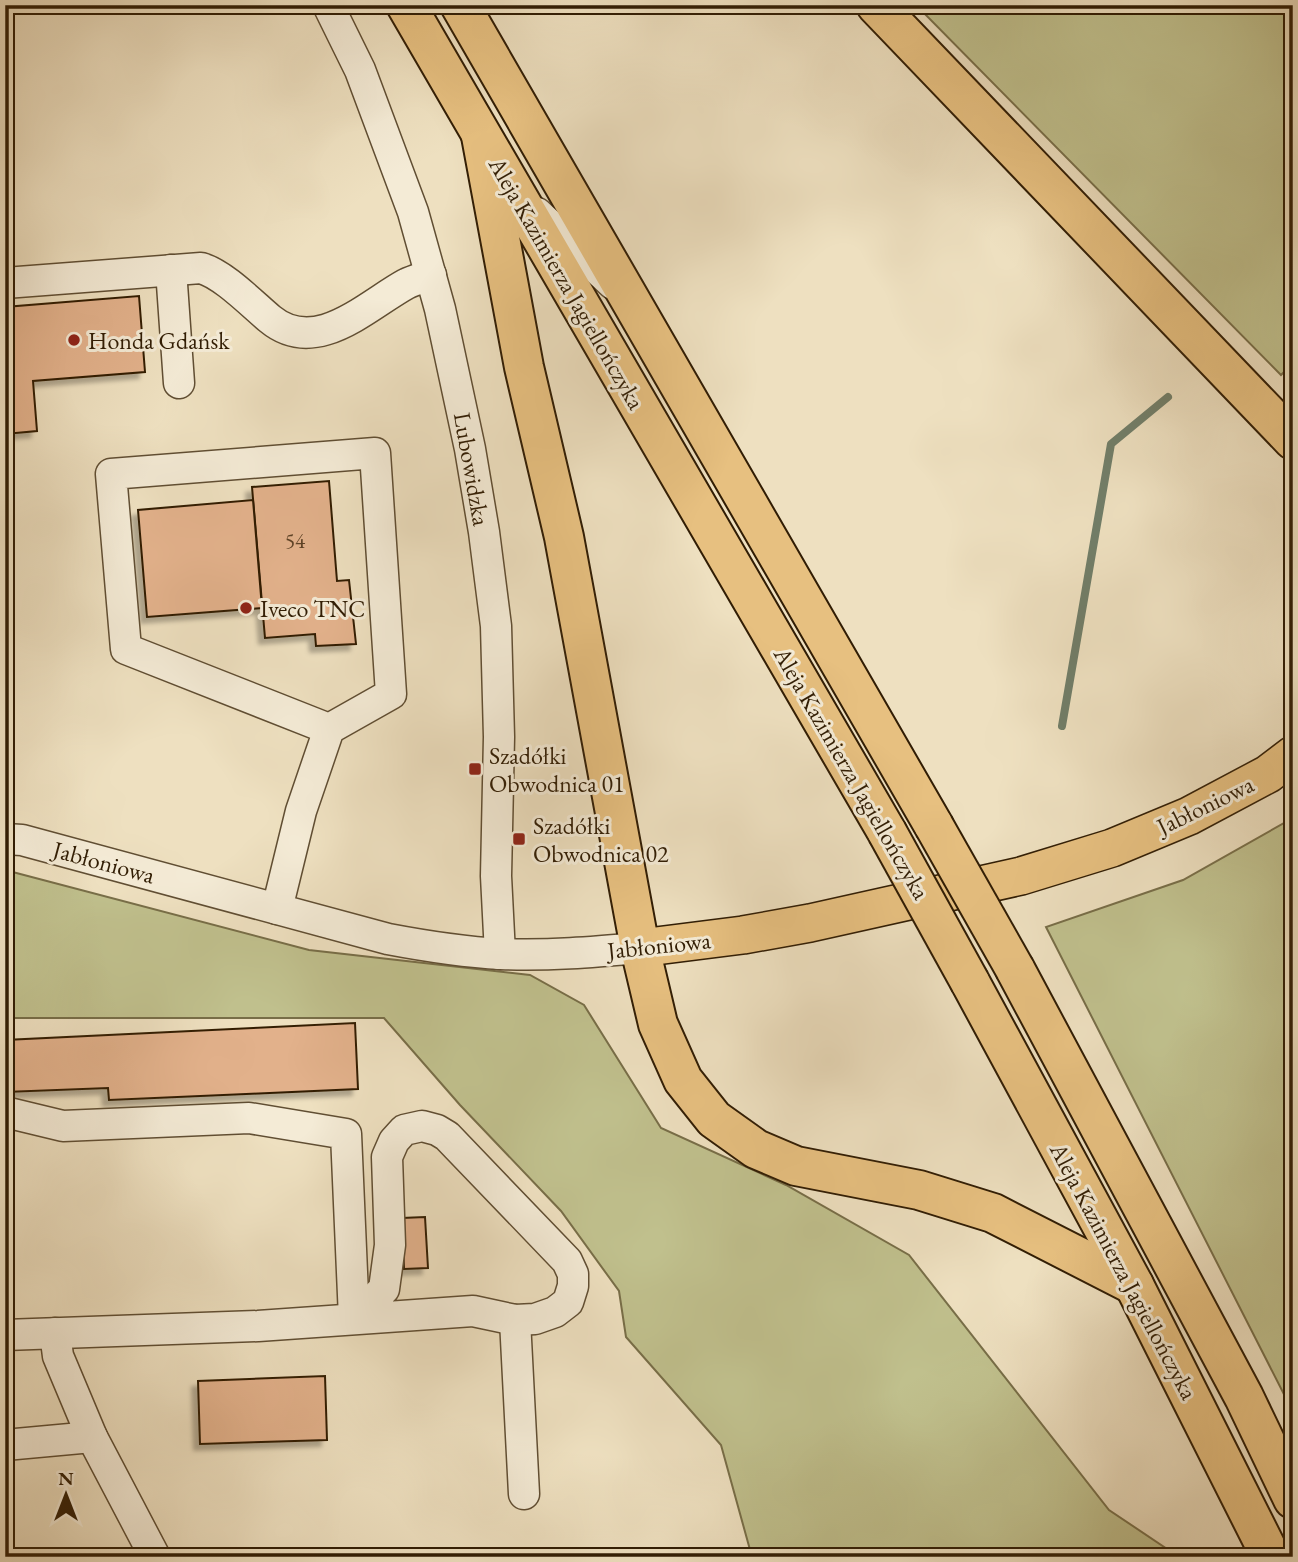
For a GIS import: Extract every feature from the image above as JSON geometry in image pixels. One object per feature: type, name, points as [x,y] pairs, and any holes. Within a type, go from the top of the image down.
[{"type":"highway","name":"Aleja Kazimierza Jagiellończyka","points":[[406,5],[887,832],[1133,1284],[1271,1557]]},
{"type":"highway","name":"Aleja Kazimierza Jagiellończyka","points":[[460,5],[1015,970],[1244,1397],[1293,1499]]},
{"type":"highway","points":[[876,5],[1293,440]]},
{"type":"highway","points":[[481,136],[524,367],[564,537],[640,948],[657,1024],[683,1080],[714,1119],[756,1149],[796,1167],[919,1191],[993,1213],[1133,1284]]},
{"type":"main road","name":"Jabłoniowa","points":[[640,948],[743,935],[810,923],[1021,876],[1112,848],[1189,816],[1268,774],[1293,755]]},
{"type":"street","name":"Lubowidzka","points":[[328,5],[360,70],[414,212],[440,309],[470,449],[496,626],[499,737],[496,876],[500,954]]},
{"type":"street","points":[[556,171],[593,326]]},
{"type":"street","points":[[516,194],[633,303]]},
{"type":"street","points":[[5,283],[201,268],[218,275],[275,323],[286,329],[309,333],[337,326],[405,284],[431,275]]},
{"type":"street","points":[[171,270],[179,383]]},
{"type":"street","points":[[277,909],[301,811],[329,729],[391,694],[375,453],[111,474],[126,649],[329,729]]},
{"type":"street","name":"Jabłoniowa","points":[[5,839],[22,840],[388,940],[500,954],[570,954],[640,948]]},
{"type":"street","points":[[5,1112],[63,1126],[249,1118],[346,1134],[354,1318]]},
{"type":"street","points":[[5,1335],[258,1326],[473,1311],[515,1320],[535,1319],[555,1312],[568,1302],[573,1286],[573,1274],[567,1261],[447,1136],[422,1126],[404,1130],[394,1141],[387,1157],[390,1245],[384,1289],[354,1318]]},
{"type":"street","points":[[515,1320],[524,1494]]},
{"type":"street","points":[[55,1333],[58,1356],[92,1437],[155,1557]]},
{"type":"street","points":[[5,1446],[92,1437]]},
{"type":"green space","points":[[916,5],[1293,5],[1293,363],[1281,375]]},
{"type":"green space","points":[[1293,818],[1293,1412],[1046,927],[1183,880]]},
{"type":"green space","points":[[5,870],[309,950],[530,975],[584,1005],[661,1128],[786,1185],[909,1255],[1109,1510],[1179,1557],[752,1557],[721,1445],[626,1337],[619,1291],[561,1211],[460,1105],[384,1018],[5,1018]]},
{"type":"building","name":"Honda Gdańsk","points":[[139,296],[145,372],[33,381],[37,431],[5,434],[5,307]]},
{"type":"building","points":[[329,481],[337,581],[349,580],[356,644],[316,646],[315,634],[265,638],[252,487]]},
{"type":"building","points":[[253,500],[262,608],[147,617],[138,510]]},
{"type":"building","points":[[355,1023],[358,1089],[109,1100],[108,1088],[5,1092],[5,1040]]},
{"type":"building","points":[[425,1217],[428,1268],[404,1269],[402,1218]]},
{"type":"building","points":[[325,1376],[327,1440],[200,1444],[198,1381]]},
{"type":"building","points":[[5,1456],[12,1456],[13,1478],[5,1478]]},
{"type":"waterway","points":[[1062,726],[1111,444],[1168,397]]},
{"type":"place","name":"Honda Gdańsk","points":[[74,340]]},
{"type":"place","name":"Iveco TNC","points":[[246,608]]},
{"type":"place","name":"Szadółki Obwodnica 01","points":[[475,769]]},
{"type":"place","name":"Szadółki Obwodnica 02","points":[[519,839]]}]
